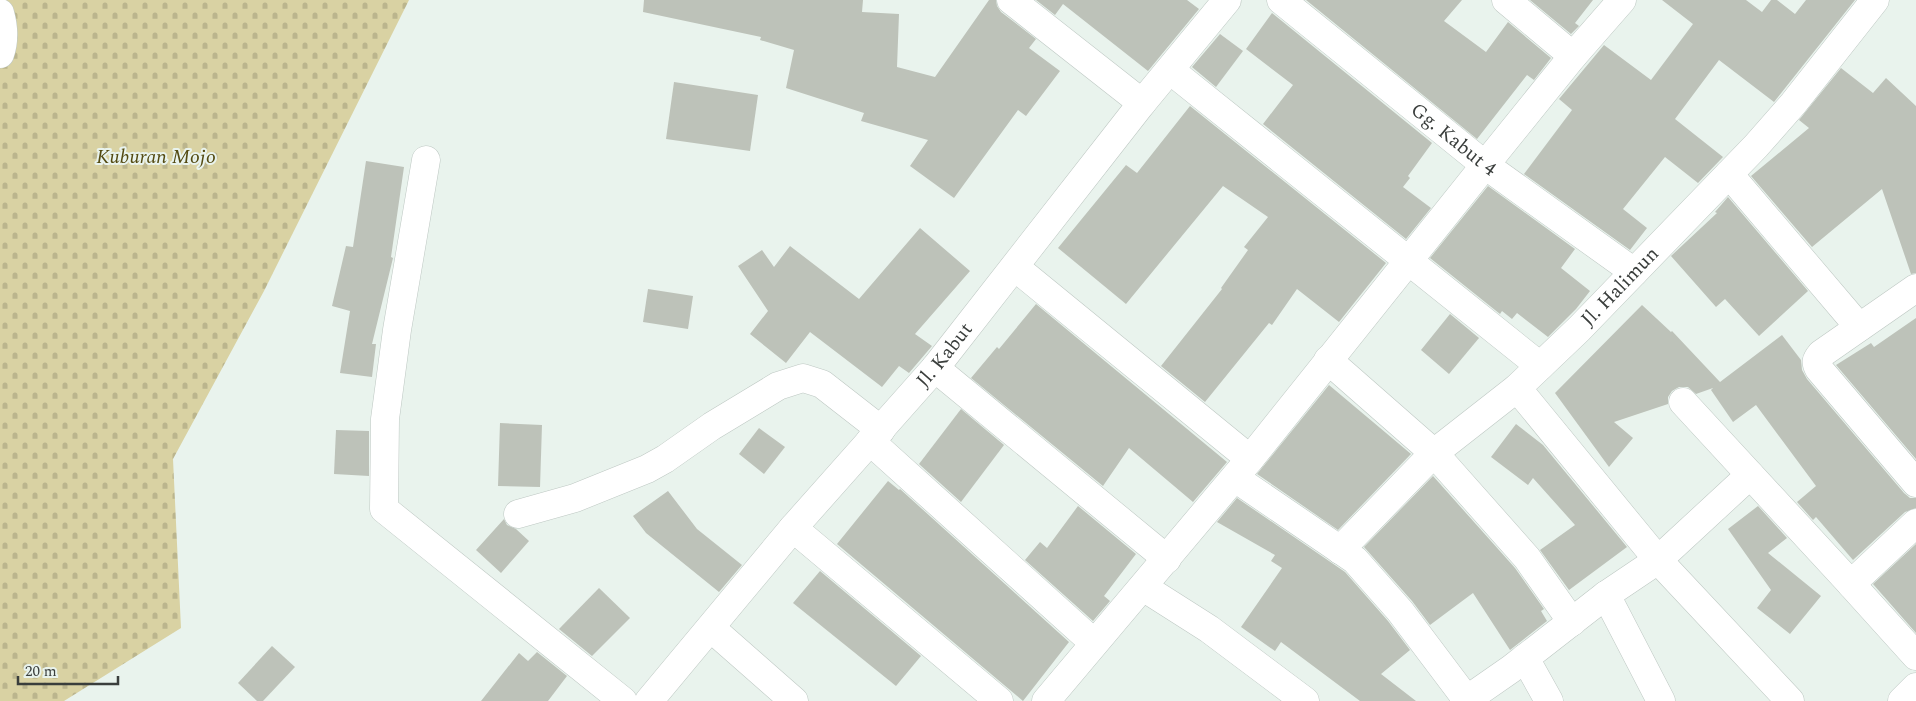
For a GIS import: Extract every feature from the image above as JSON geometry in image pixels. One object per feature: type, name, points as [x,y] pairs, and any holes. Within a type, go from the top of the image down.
[{"type":"street","points":[[1011,0],[1142,103]]},
{"type":"street","name":"Jl. Kabut","points":[[649,701],[793,528],[935,368],[1142,103],[1227,0]]},
{"type":"street","name":"Gg. Kabut 4","points":[[1281,0],[1485,165],[1634,272]]},
{"type":"street","points":[[1506,0],[1573,56]]},
{"type":"street","points":[[1058,697],[1094,643],[1242,468],[1573,56],[1622,0]]},
{"type":"street","name":"Jl. Halimun","points":[[1340,550],[1434,453],[1517,388],[1579,330],[1729,174],[1792,104],[1875,0]]},
{"type":"street","points":[[0,13],[4,25],[4,44],[0,54]]},
{"type":"street","points":[[1170,70],[1540,366]]},
{"type":"street","points":[[426,160],[384,419],[384,509],[623,701]]},
{"type":"street","points":[[1729,174],[1859,327]]},
{"type":"street","points":[[1015,267],[1242,468],[1340,550],[1355,560],[1400,611],[1466,700],[1525,658],[1606,595],[1658,560],[1750,475]]},
{"type":"street","points":[[1916,288],[1821,354],[1816,364],[1916,483]]},
{"type":"street","points":[[1328,360],[1434,453],[1527,558],[1572,622]]},
{"type":"street","points":[[935,368],[1167,559]]},
{"type":"street","points":[[518,514],[576,498],[646,469],[665,459],[712,426],[778,386],[803,378],[822,384],[1094,643]]},
{"type":"street","points":[[1517,388],[1658,560],[1790,701]]},
{"type":"street","points":[[1683,402],[1916,656]]},
{"type":"street","points":[[1851,584],[1916,523]]},
{"type":"street","points":[[793,528],[999,701]]},
{"type":"street","points":[[1143,587],[1209,629],[1305,701]]},
{"type":"street","points":[[1606,595],[1661,701]]},
{"type":"street","points":[[711,628],[794,701]]},
{"type":"street","points":[[1525,658],[1549,701]]},
{"type":"street","points":[[1902,701],[1916,687]]},
{"type":"green space","name":"Kuburan Mojo","points":[[0,0],[409,0],[264,291],[173,459],[181,628],[64,701],[0,701]]},
{"type":"building","points":[[644,0],[863,0],[862,12],[899,14],[897,67],[935,77],[989,0],[996,0],[1001,12],[1036,39],[1029,48],[1060,71],[1026,116],[1018,110],[954,198],[910,166],[928,140],[861,121],[864,113],[786,88],[794,50],[760,40],[761,37],[643,12]]},
{"type":"building","points":[[1036,0],[1187,0],[1199,9],[1148,71],[1063,4],[1055,15]]},
{"type":"building","points":[[1306,0],[1462,0],[1444,21],[1486,52],[1508,22],[1551,58],[1534,80],[1527,75],[1477,139]]},
{"type":"building","points":[[1530,0],[1593,0],[1575,23],[1579,26],[1571,34]]},
{"type":"building","points":[[1662,0],[1746,0],[1762,12],[1771,0],[1777,0],[1795,14],[1806,0],[1855,0],[1774,102],[1719,60],[1675,119],[1723,157],[1698,183],[1665,157],[1623,209],[1647,228],[1630,250],[1524,174],[1572,110],[1559,99],[1604,45],[1651,80],[1693,24]]},
{"type":"building","points":[[1272,13],[1432,143],[1408,176],[1410,178],[1403,187],[1431,208],[1406,239],[1263,124],[1293,85],[1246,49]]},
{"type":"building","points":[[1220,34],[1243,51],[1216,87],[1192,67]]},
{"type":"building","points":[[1841,68],[1873,93],[1886,78],[1916,106],[1916,273],[1911,274],[1882,189],[1812,247],[1751,176],[1809,128],[1799,120]]},
{"type":"building","points":[[674,82],[758,95],[750,151],[666,139]]},
{"type":"building","points":[[1190,106],[1386,263],[1339,322],[1297,289],[1272,325],[1269,323],[1205,402],[1161,366],[1222,289],[1248,250],[1244,247],[1268,217],[1223,186],[1126,304],[1058,248],[1126,165],[1137,173]]},
{"type":"building","points":[[366,161],[404,167],[391,257],[393,258],[372,344],[376,344],[372,377],[340,373],[350,311],[332,306],[346,246],[353,247]]},
{"type":"building","points":[[1488,186],[1575,249],[1561,268],[1590,291],[1576,309],[1548,337],[1517,313],[1512,319],[1502,311],[1500,314],[1430,258]]},
{"type":"building","points":[[1728,197],[1808,291],[1759,336],[1725,299],[1716,307],[1671,256],[1717,213],[1715,212]]},
{"type":"building","points":[[920,228],[970,271],[915,334],[932,346],[909,373],[899,366],[882,387],[810,332],[786,363],[750,334],[768,311],[738,266],[762,250],[774,267],[790,246],[859,299]]},
{"type":"building","points":[[648,289],[693,296],[688,329],[643,322]]},
{"type":"building","points":[[1036,304],[1227,462],[1193,502],[1129,448],[1103,486],[971,378],[997,347],[999,349]]},
{"type":"building","points":[[1642,305],[1672,331],[1720,382],[1782,335],[1801,360],[1802,370],[1807,379],[1904,493],[1910,498],[1916,498],[1916,508],[1905,512],[1853,560],[1816,517],[1813,520],[1797,502],[1816,486],[1756,405],[1733,422],[1711,390],[1713,388],[1696,394],[1688,387],[1679,387],[1672,391],[1668,397],[1668,404],[1614,422],[1633,438],[1609,467],[1555,393]]},
{"type":"building","points":[[1450,314],[1479,338],[1449,374],[1421,350]]},
{"type":"building","points":[[1916,318],[1916,459],[1836,365],[1871,343],[1874,347]]},
{"type":"building","points":[[1329,385],[1411,454],[1338,530],[1257,474]]},
{"type":"building","points":[[961,409],[1004,445],[961,502],[919,464]]},
{"type":"building","points":[[500,423],[542,425],[540,487],[498,486]]},
{"type":"building","points":[[1516,424],[1543,445],[1627,547],[1569,590],[1540,550],[1575,525],[1533,478],[1528,485],[1491,457]]},
{"type":"building","points":[[759,428],[785,447],[764,474],[739,454]]},
{"type":"building","points":[[336,430],[369,431],[369,476],[334,474]]},
{"type":"building","points":[[1433,476],[1515,568],[1544,609],[1541,611],[1547,621],[1510,650],[1473,593],[1430,625],[1412,601],[1364,547]]},
{"type":"building","points":[[888,481],[900,489],[1069,642],[1023,701],[837,544]]},
{"type":"building","points":[[668,491],[697,529],[742,565],[719,592],[646,533],[633,516]]},
{"type":"building","points":[[1237,498],[1345,572],[1388,621],[1410,650],[1381,674],[1416,701],[1360,701],[1281,642],[1275,651],[1241,627],[1282,568],[1271,561],[1275,555],[1217,522]]},
{"type":"building","points":[[1078,506],[1136,554],[1104,596],[1110,601],[1093,621],[1025,560],[1040,542],[1047,548]]},
{"type":"building","points":[[1758,506],[1787,538],[1768,553],[1821,596],[1790,634],[1757,608],[1771,590],[1728,529]]},
{"type":"building","points":[[504,519],[507,525],[516,529],[529,541],[501,573],[476,550]]},
{"type":"building","points":[[1916,544],[1916,633],[1873,584]]},
{"type":"building","points":[[820,571],[921,656],[896,686],[793,603]]},
{"type":"building","points":[[599,588],[630,618],[592,656],[559,629]]},
{"type":"building","points":[[272,646],[295,667],[263,701],[257,701],[238,683]]},
{"type":"building","points":[[537,652],[567,676],[548,701],[481,701],[519,653],[528,661]]}]
